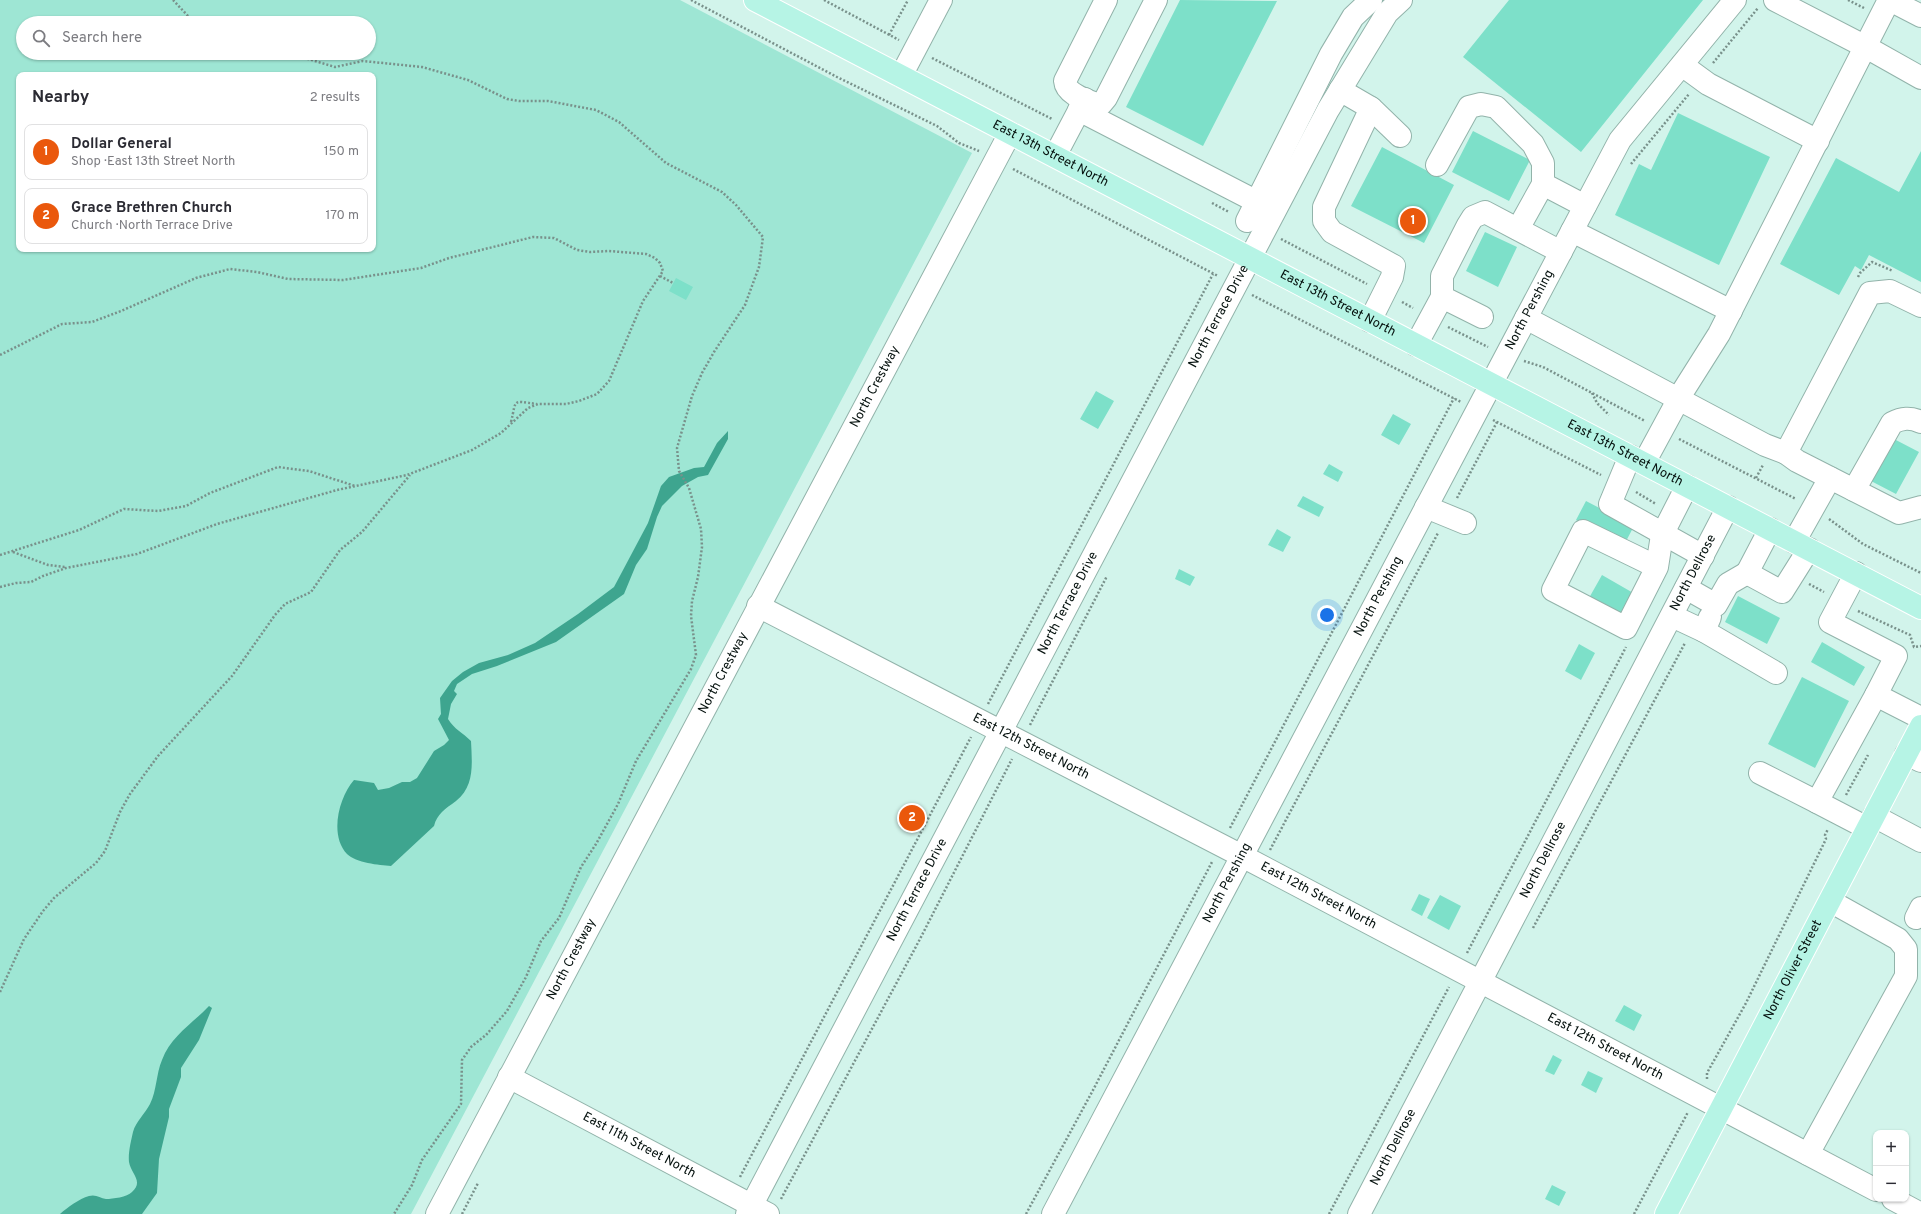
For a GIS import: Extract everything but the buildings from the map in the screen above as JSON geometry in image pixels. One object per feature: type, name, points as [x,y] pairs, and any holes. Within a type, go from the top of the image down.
[{"type":"main road","name":"East 13th Street North","points":[[755,0],[1921,608]]},
{"type":"main road","name":"North Oliver Street","points":[[1666,1214],[1871,822],[1914,751],[1921,726]]},
{"type":"street","points":[[901,76],[941,0]]},
{"type":"street","points":[[1106,0],[1066,81],[1066,85],[1070,91],[1082,104],[1260,203]]},
{"type":"street","points":[[1082,104],[1101,104],[1106,98],[1156,0]]},
{"type":"street","name":"North Terrace Drive","points":[[756,1211],[1002,730],[1251,259],[1260,203],[1340,90],[1382,20],[1401,0]]},
{"type":"street","name":"North Pershing","points":[[1053,1214],[1620,140],[1735,0]]},
{"type":"street","points":[[1703,556],[1662,535],[1610,504],[1619,483],[1637,460],[1679,399],[1719,334],[1890,0],[1921,16]]},
{"type":"street","points":[[1247,221],[1260,203],[1331,54],[1361,2],[1382,20]]},
{"type":"street","points":[[1767,3],[1866,47],[1921,78]]},
{"type":"street","points":[[1682,65],[1701,79],[1818,140]]},
{"type":"street","points":[[1340,90],[1371,108],[1400,136]]},
{"type":"street","points":[[1055,156],[1082,104]]},
{"type":"street","points":[[1437,165],[1469,107],[1481,104],[1496,108],[1533,144],[1543,164],[1542,184],[1518,229]]},
{"type":"street","points":[[1370,321],[1392,277],[1394,266],[1332,232],[1324,221],[1324,207],[1371,108]]},
{"type":"street","name":"North Crestway","points":[[437,1214],[1010,133]]},
{"type":"street","points":[[1542,184],[1585,206]]},
{"type":"street","points":[[1416,345],[1442,297],[1442,276],[1473,217],[1485,212],[1561,252]]},
{"type":"street","points":[[1572,231],[1731,311]]},
{"type":"street","points":[[1786,453],[1870,293],[1890,291],[1921,306]]},
{"type":"street","points":[[1442,297],[1482,317]]},
{"type":"street","points":[[1526,318],[1765,445],[1786,453],[1797,461],[1899,513],[1921,507]]},
{"type":"street","points":[[1854,490],[1892,423],[1902,418],[1921,422]]},
{"type":"street","points":[[1747,573],[1782,592],[1792,575],[1802,545],[1830,478]]},
{"type":"street","points":[[1657,567],[1583,531],[1553,590],[1626,628],[1657,567],[1662,535],[1687,486]]},
{"type":"street","points":[[1426,507],[1456,519]]},
{"type":"street","name":"North Dellrose","points":[[1358,1214],[1728,507]]},
{"type":"street","points":[[1699,628],[1716,605],[1728,584],[1747,573],[1770,529]]},
{"type":"street","points":[[1817,802],[1896,656],[1830,622],[1856,573]]},
{"type":"street","points":[[1646,590],[1678,603],[1716,605]]},
{"type":"street","points":[[1678,603],[1699,628],[1776,673]]},
{"type":"street","name":"East 12th Street North","points":[[758,606],[1002,730],[1873,1188]]},
{"type":"street","points":[[1876,695],[1921,718]]},
{"type":"street","points":[[1760,773],[1837,812],[1871,822],[1921,841]]},
{"type":"street","points":[[1830,901],[1921,951]]},
{"type":"street","points":[[1808,1154],[1906,976],[1906,949],[1898,939]]},
{"type":"street","name":"East 11th Street North","points":[[509,1077],[730,1194],[756,1211]]},
{"type":"street","points":[[1899,1202],[1921,1214]]},
{"type":"path","points":[[174,0],[188,16]]},
{"type":"path","points":[[691,0],[837,77],[936,126],[960,143],[996,159],[1213,274],[1237,285],[1253,295],[1454,398],[1497,422],[1572,461],[1619,483],[1673,513]]},
{"type":"path","points":[[889,35],[908,0]]},
{"type":"path","points":[[1626,170],[1701,79],[1767,3]]},
{"type":"path","points":[[311,60],[334,67],[363,61],[422,67],[468,80],[507,98],[519,101],[548,101],[596,110],[619,122],[666,163],[722,192],[736,205],[763,237],[759,267],[746,305],[714,352],[692,396],[677,448],[679,471],[688,488],[701,529],[702,547],[698,577],[692,601],[691,616],[696,655],[691,668],[636,761],[618,804],[596,844],[581,867],[559,918],[541,941],[526,977],[507,1011],[486,1035],[471,1047],[462,1060],[461,1104],[422,1160],[412,1185],[394,1214]]},
{"type":"path","points":[[0,355],[62,324],[92,322],[122,311],[196,278],[230,269],[257,272],[288,279],[343,280],[421,268],[470,252],[533,237],[554,238],[577,250],[590,252],[613,251],[646,254],[655,258],[660,263],[663,271],[643,301],[610,381],[602,390],[592,397],[566,404],[517,402],[514,406],[511,422]]},
{"type":"path","points":[[730,1194],[1213,274]]},
{"type":"path","points":[[660,276],[673,283]]},
{"type":"path","points":[[1524,361],[1528,354]]},
{"type":"path","points":[[1592,393],[1597,403],[1609,415]]},
{"type":"path","points":[[1026,1214],[1092,1092],[1454,398]]},
{"type":"path","points":[[0,587],[31,582],[66,568],[137,554],[217,524],[355,486],[407,475],[472,450],[500,433],[528,408],[538,404]]},
{"type":"path","points":[[1261,866],[1456,519],[1497,422]]},
{"type":"path","points":[[0,555],[79,530],[124,510],[158,511],[186,506],[210,493],[278,467],[309,471],[355,486]]},
{"type":"path","points":[[0,992],[8,972],[28,933],[54,898],[96,863],[105,851],[120,812],[130,794],[158,756],[232,676],[275,615],[285,604],[311,592],[340,550],[362,532],[391,500],[408,476],[421,469]]},
{"type":"path","points":[[12,552],[48,565],[66,568]]},
{"type":"path","points":[[1792,575],[1841,602],[1910,635],[1915,653]]},
{"type":"path","points":[[1529,935],[1699,628]]},
{"type":"path","points":[[1329,1214],[1628,644]]},
{"type":"path","points":[[1914,647],[1921,646]]},
{"type":"path","points":[[1634,1214],[1697,1095],[1707,1082],[1708,1074],[1746,1003],[1826,839],[1825,835],[1870,750]]},
{"type":"shaded area","points":[[0,0],[680,0],[972,153],[411,1214],[0,1214]]},
{"type":"shaded area","points":[[728,431],[728,439],[708,475],[698,477],[682,486],[662,506],[647,549],[636,565],[624,594],[556,642],[497,666],[472,674],[457,684],[454,691],[457,694],[451,704],[448,719],[471,741],[471,774],[462,795],[442,812],[437,818],[434,826],[391,866],[356,860],[347,854],[338,837],[338,816],[344,796],[354,780],[374,783],[378,790],[389,788],[402,782],[410,782],[417,778],[434,751],[449,740],[438,719],[441,714],[440,698],[452,681],[463,672],[479,663],[508,655],[535,643],[578,614],[614,587],[648,523],[661,486],[669,477],[694,468],[704,467],[717,443]]},
{"type":"shaded area","points":[[209,1006],[212,1008],[199,1040],[181,1068],[181,1077],[169,1109],[169,1117],[159,1159],[157,1193],[142,1214],[60,1214],[81,1199],[89,1196],[96,1196],[106,1199],[116,1198],[130,1194],[135,1188],[137,1181],[129,1162],[129,1151],[134,1128],[148,1108],[152,1099],[160,1065],[166,1052],[176,1037]]},
{"type":"place","name":"Dollar General","points":[[1413,221]]},
{"type":"place","name":"Grace Brethren Church","points":[[912,818]]}]
